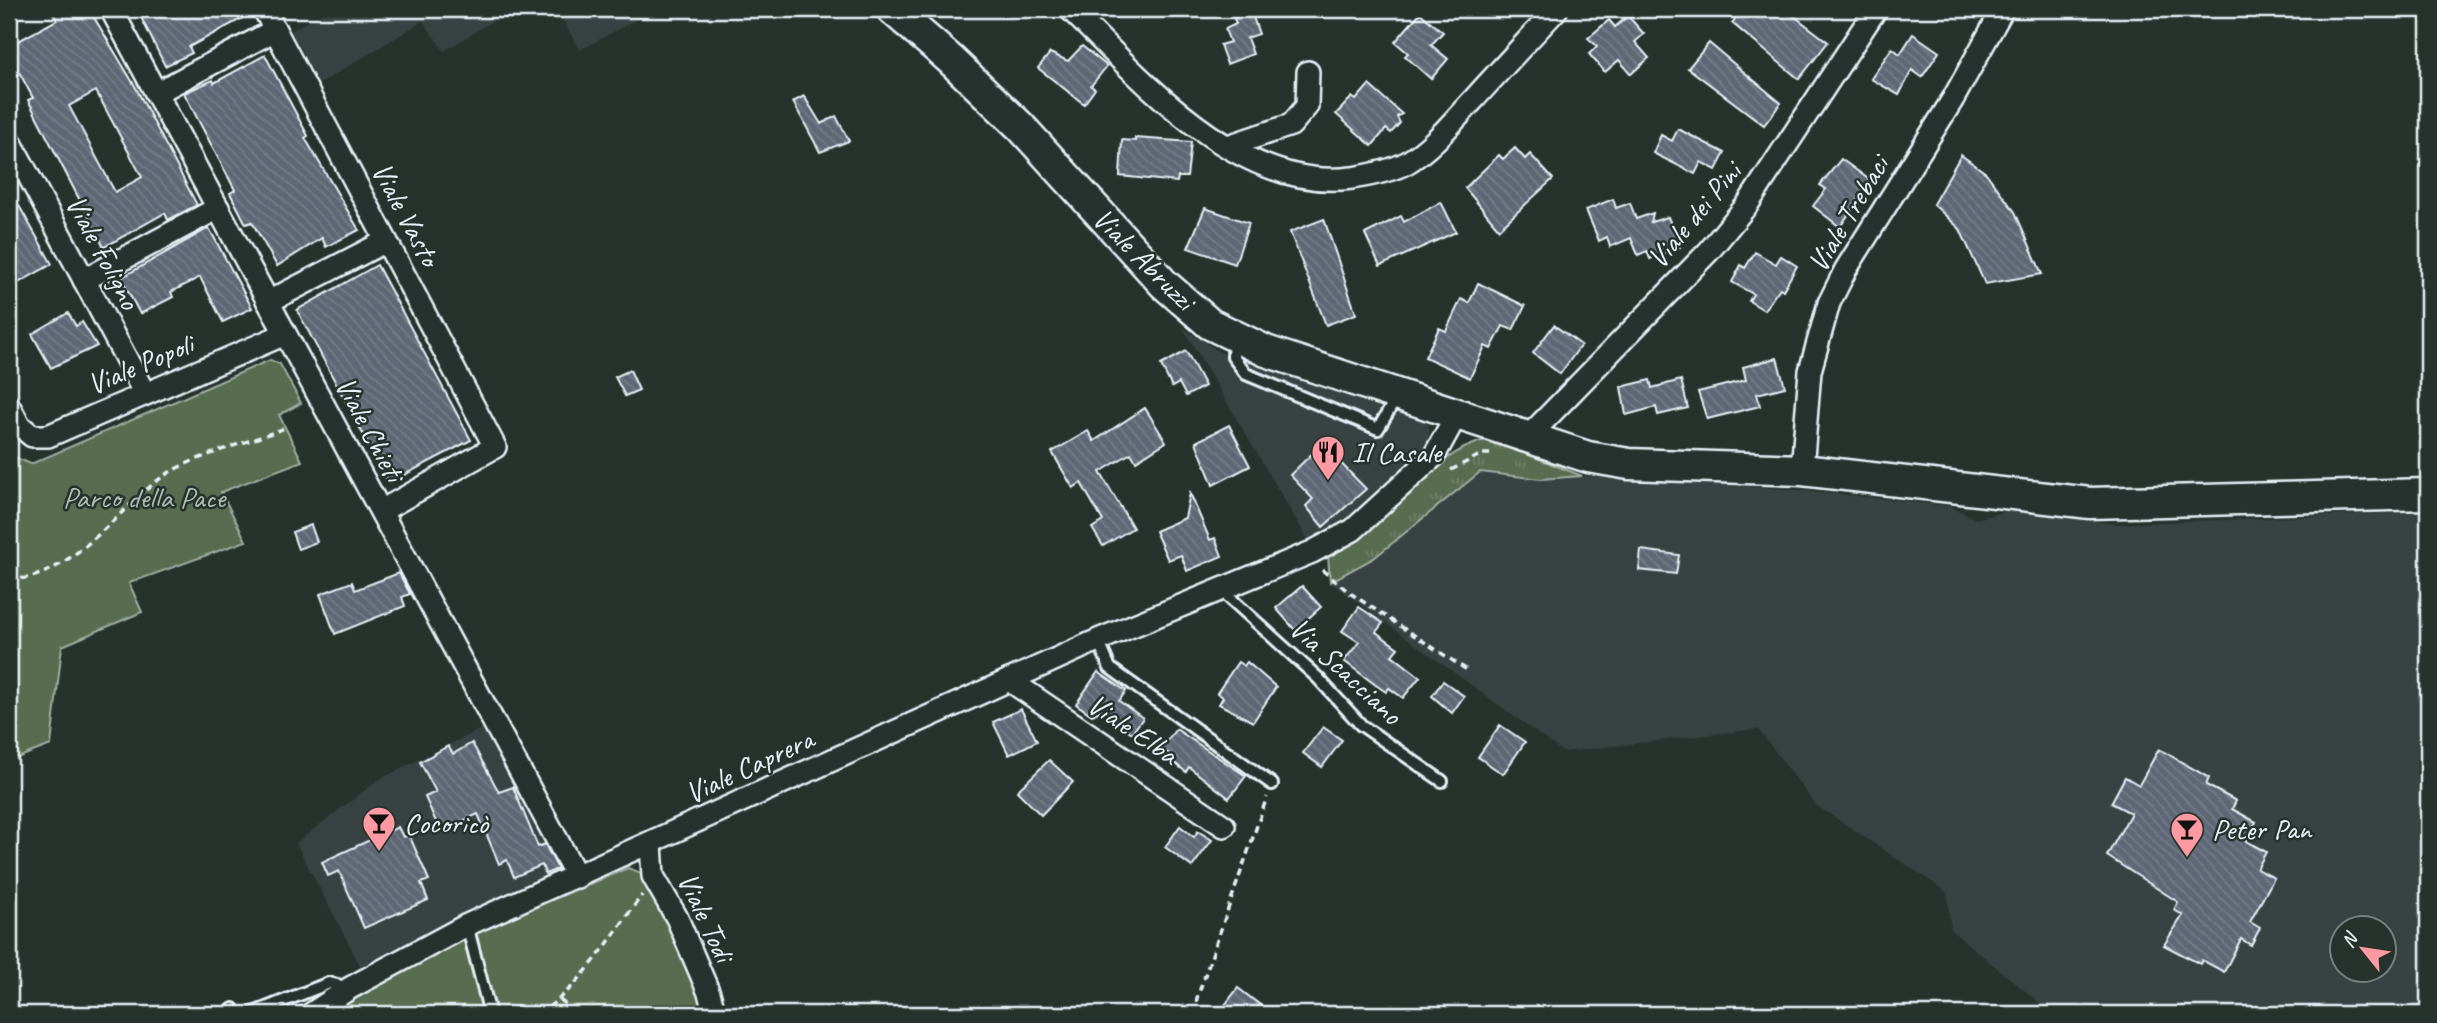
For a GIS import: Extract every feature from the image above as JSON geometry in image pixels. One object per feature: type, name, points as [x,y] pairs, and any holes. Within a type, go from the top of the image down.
[{"type":"street","name":"Viale Chieti","points":[[111,9],[577,877]]},
{"type":"street","name":"Viale Vasto","points":[[264,9],[495,447],[381,511]]},
{"type":"street","name":"Viale Abruzzi","points":[[892,9],[951,60],[1021,127],[1164,284],[1210,324],[1266,351],[1588,457],[1629,464],[1802,470],[2090,503],[2428,494]]},
{"type":"street","points":[[1070,9],[1142,80],[1228,146],[1263,168],[1299,178],[1333,180],[1373,175],[1407,162],[1438,138],[1557,9]]},
{"type":"street","name":"Viale dei Pini","points":[[1528,437],[1724,233],[1747,205],[1876,9]]},
{"type":"street","name":"Viale Trebaci","points":[[1802,470],[1811,371],[1818,334],[1829,303],[1846,270],[1953,99],[2003,9]]},
{"type":"street","points":[[156,93],[275,30]]},
{"type":"street","points":[[1228,146],[1291,125],[1307,106],[1307,72]]},
{"type":"street","name":"Viale Foligno","points":[[9,139],[145,394]]},
{"type":"street","points":[[84,279],[218,208]]},
{"type":"street","points":[[268,302],[386,241]]},
{"type":"street","name":"Viale Popoli","points":[[9,406],[19,425],[32,436],[48,436],[285,334]]},
{"type":"street","name":"Viale Caprera","points":[[311,1014],[350,988],[467,925],[651,844],[1098,639],[1221,590],[1314,558],[1353,530],[1434,456],[1457,414]]},
{"type":"street","name":"Viale Elba","points":[[1009,680],[1224,826]]},
{"type":"street","name":"Viale Todi","points":[[651,844],[653,876],[677,918],[709,993],[715,1014]]},
{"type":"lane","points":[[1234,335],[1233,357],[1246,374],[1378,429],[1398,394]]},
{"type":"lane","name":"Via Scacciano","points":[[1221,590],[1318,678],[1361,725],[1442,781]]},
{"type":"lane","points":[[1098,639],[1110,668],[1272,785]]},
{"type":"lane","points":[[467,925],[490,1014]]},
{"type":"lane","points":[[251,1014],[330,983],[350,988]]},
{"type":"path","points":[[9,578],[17,580],[43,572],[90,544],[169,472],[285,428]]},
{"type":"path","points":[[1314,558],[1350,593],[1467,670]]},
{"type":"path","points":[[1195,1014],[1198,998],[1272,785]]},
{"type":"path","points":[[539,1014],[560,1000],[582,975],[653,876]]},
{"type":"path","points":[[560,1000],[577,1014]]},
{"type":"shaded area","points":[[330,9],[512,9],[444,51],[423,21],[319,84],[291,31]]},
{"type":"shaded area","points":[[556,9],[656,9],[580,50]]},
{"type":"shaded area","points":[[1183,328],[1221,353],[1420,415],[1429,426],[1429,439],[1415,462],[1351,522],[1310,543]]},
{"type":"shaded area","points":[[1480,472],[1541,479],[1582,476],[1799,490],[1950,506],[1976,519],[2007,511],[2116,524],[2428,512],[2428,1014],[2053,1014],[1951,930],[1947,892],[1816,805],[1758,729],[1563,752],[1330,582],[1374,558]]},
{"type":"shaded area","points":[[485,727],[568,871],[363,971],[296,843],[378,780]]},
{"type":"green space","name":"Parco della Pace","points":[[270,360],[280,364],[301,403],[279,415],[302,461],[221,492],[246,541],[129,583],[142,612],[62,646],[51,745],[9,761],[9,455],[31,464]]},
{"type":"green space","points":[[1489,439],[1582,476],[1541,479],[1480,472],[1374,558],[1330,582],[1328,556],[1361,537],[1420,481],[1452,455]]},
{"type":"green space","points":[[628,868],[641,873],[654,890],[711,1009],[696,1014],[331,1014],[399,969],[454,941]]},
{"type":"building","points":[[50,9],[89,9],[135,86],[197,205],[168,220],[165,213],[104,247],[28,100],[33,98],[9,53],[9,46],[57,20]],"holes":[[[96,91],[142,177],[115,192],[69,106]]]},
{"type":"building","points":[[137,9],[251,9],[252,13],[189,47],[192,53],[165,66]]},
{"type":"building","points":[[1231,9],[1250,9],[1259,34],[1247,38],[1253,54],[1227,64],[1220,45],[1230,42],[1225,29],[1236,24]]},
{"type":"building","points":[[1743,9],[1785,9],[1828,42],[1799,79],[1732,23]]},
{"type":"building","points":[[1420,13],[1443,32],[1431,45],[1448,59],[1431,79],[1405,56],[1408,53],[1395,42]]},
{"type":"building","points":[[1628,16],[1644,34],[1635,42],[1649,58],[1631,74],[1619,60],[1605,72],[1589,54],[1597,46],[1588,38],[1609,20],[1615,27]]},
{"type":"building","points":[[1913,34],[1939,52],[1922,77],[1912,70],[1899,95],[1871,79],[1892,48],[1900,54]]},
{"type":"building","points":[[1709,43],[1781,103],[1764,125],[1688,68]]},
{"type":"building","points":[[1082,46],[1107,66],[1091,86],[1095,89],[1084,104],[1038,68],[1050,53],[1068,61]]},
{"type":"building","points":[[265,55],[308,136],[305,138],[359,230],[326,247],[322,238],[277,266],[252,222],[246,224],[230,193],[235,190],[184,93],[213,80],[214,83]]},
{"type":"building","points":[[1369,85],[1402,114],[1397,117],[1400,123],[1391,133],[1386,129],[1372,146],[1336,114],[1352,97],[1356,100]]},
{"type":"building","points":[[804,96],[821,124],[836,116],[849,141],[820,152],[793,102]]},
{"type":"building","points":[[1678,129],[1725,153],[1716,170],[1701,162],[1695,174],[1653,153],[1661,135],[1672,141]]},
{"type":"building","points":[[1135,138],[1191,142],[1187,177],[1178,177],[1177,182],[1120,176],[1122,140],[1135,141]]},
{"type":"building","points":[[1515,148],[1525,159],[1530,154],[1553,179],[1499,229],[1465,188],[1499,155],[1503,159]]},
{"type":"building","points":[[1961,155],[1986,173],[2015,212],[2042,274],[1985,284],[1960,229],[1933,204]]},
{"type":"building","points":[[1841,159],[1871,181],[1840,227],[1813,206],[1826,189],[1820,185]]},
{"type":"building","points":[[9,188],[52,264],[9,288]]},
{"type":"building","points":[[1613,199],[1616,208],[1630,203],[1636,219],[1653,213],[1651,222],[1668,217],[1680,247],[1650,259],[1647,251],[1638,255],[1631,238],[1610,247],[1607,237],[1599,241],[1586,210]]},
{"type":"building","points":[[1441,202],[1456,232],[1380,266],[1365,234],[1401,216],[1404,222]]},
{"type":"building","points":[[1205,208],[1249,223],[1235,264],[1188,248]]},
{"type":"building","points":[[1324,219],[1356,314],[1326,325],[1290,232]]},
{"type":"building","points":[[209,228],[252,308],[223,322],[200,277],[171,292],[173,297],[140,314],[121,278]]},
{"type":"building","points":[[1755,252],[1776,264],[1781,256],[1797,266],[1783,290],[1780,288],[1764,310],[1749,301],[1753,294],[1732,282],[1741,265],[1745,268]]},
{"type":"building","points":[[377,265],[471,440],[389,483],[297,310]]},
{"type":"building","points":[[1478,283],[1525,306],[1513,330],[1503,326],[1491,349],[1485,346],[1470,378],[1425,357],[1439,328],[1446,331],[1461,299],[1469,303]]},
{"type":"building","points":[[68,313],[76,326],[82,322],[97,346],[51,368],[32,334]]},
{"type":"building","points":[[1554,325],[1581,345],[1560,374],[1533,353]]},
{"type":"building","points":[[1186,351],[1205,386],[1186,396],[1179,383],[1172,387],[1161,365]]},
{"type":"building","points":[[1777,358],[1785,387],[1757,394],[1760,406],[1707,419],[1698,392],[1746,380],[1743,367]]},
{"type":"building","points":[[630,370],[639,390],[625,396],[615,377]]},
{"type":"building","points":[[1650,380],[1652,388],[1681,380],[1688,408],[1658,415],[1656,407],[1626,415],[1621,387]]},
{"type":"building","points":[[1145,408],[1166,442],[1136,461],[1131,453],[1100,472],[1133,528],[1103,546],[1092,528],[1103,521],[1081,483],[1073,488],[1052,452],[1088,431],[1094,441]]},
{"type":"building","points":[[1229,425],[1250,466],[1213,485],[1196,442]]},
{"type":"building","name":"Il Casale","points":[[1322,444],[1366,489],[1323,527],[1306,506],[1313,499],[1290,475]]},
{"type":"building","points":[[1190,493],[1210,540],[1215,538],[1222,556],[1187,571],[1181,555],[1168,560],[1155,531],[1185,518]]},
{"type":"building","points":[[311,525],[317,542],[298,549],[292,532]]},
{"type":"building","points":[[1641,550],[1679,555],[1676,574],[1639,570]]},
{"type":"building","points":[[399,573],[410,594],[402,597],[405,606],[335,634],[320,594],[352,582],[355,590]]},
{"type":"building","points":[[1302,586],[1321,607],[1295,630],[1276,608]]},
{"type":"building","points":[[1359,607],[1383,623],[1376,632],[1398,648],[1392,655],[1420,677],[1403,698],[1389,688],[1386,692],[1344,661],[1359,642],[1342,631]]},
{"type":"building","points":[[1238,662],[1244,666],[1247,662],[1276,687],[1253,722],[1219,704],[1223,697],[1217,693]]},
{"type":"building","points":[[1098,672],[1126,691],[1119,701],[1143,718],[1132,733],[1100,711],[1092,715],[1076,704]]},
{"type":"building","points":[[1443,681],[1464,696],[1452,713],[1432,696]]},
{"type":"building","points":[[1021,709],[1037,741],[1009,755],[993,722]]},
{"type":"building","points":[[1500,725],[1525,742],[1503,774],[1478,757]]},
{"type":"building","points":[[1323,727],[1342,740],[1322,767],[1303,753]]},
{"type":"building","points":[[1176,729],[1246,776],[1229,798],[1189,767],[1186,772],[1172,761],[1175,758],[1161,748]]},
{"type":"building","points":[[472,743],[499,792],[513,787],[538,847],[545,844],[558,869],[545,874],[542,865],[514,877],[507,860],[499,864],[478,814],[440,831],[425,797],[436,792],[420,762],[448,746],[453,754]]},
{"type":"building","name":"Peter Pan","points":[[2159,749],[2209,778],[2206,785],[2236,801],[2232,809],[2256,822],[2246,841],[2266,852],[2257,869],[2274,878],[2250,922],[2260,928],[2251,945],[2241,939],[2224,972],[2202,960],[2200,964],[2164,945],[2183,915],[2174,910],[2178,902],[2107,856],[2131,813],[2111,803],[2125,777],[2139,785]]},
{"type":"building","points":[[1049,760],[1073,782],[1041,815],[1017,791]]},
{"type":"building","points":[[1180,826],[1194,837],[1198,831],[1212,840],[1192,867],[1165,847]]},
{"type":"building","name":"Cocoricò","points":[[398,827],[403,837],[409,835],[429,880],[421,883],[428,900],[364,928],[339,871],[328,876],[322,862]]},
{"type":"building","points":[[1238,988],[1272,1014],[1236,1014],[1225,1005]]},
{"type":"place","name":"Il Casale","points":[[1328,482]]},
{"type":"place","name":"Cocoricò","points":[[379,853]]},
{"type":"place","name":"Peter Pan","points":[[2187,859]]}]
